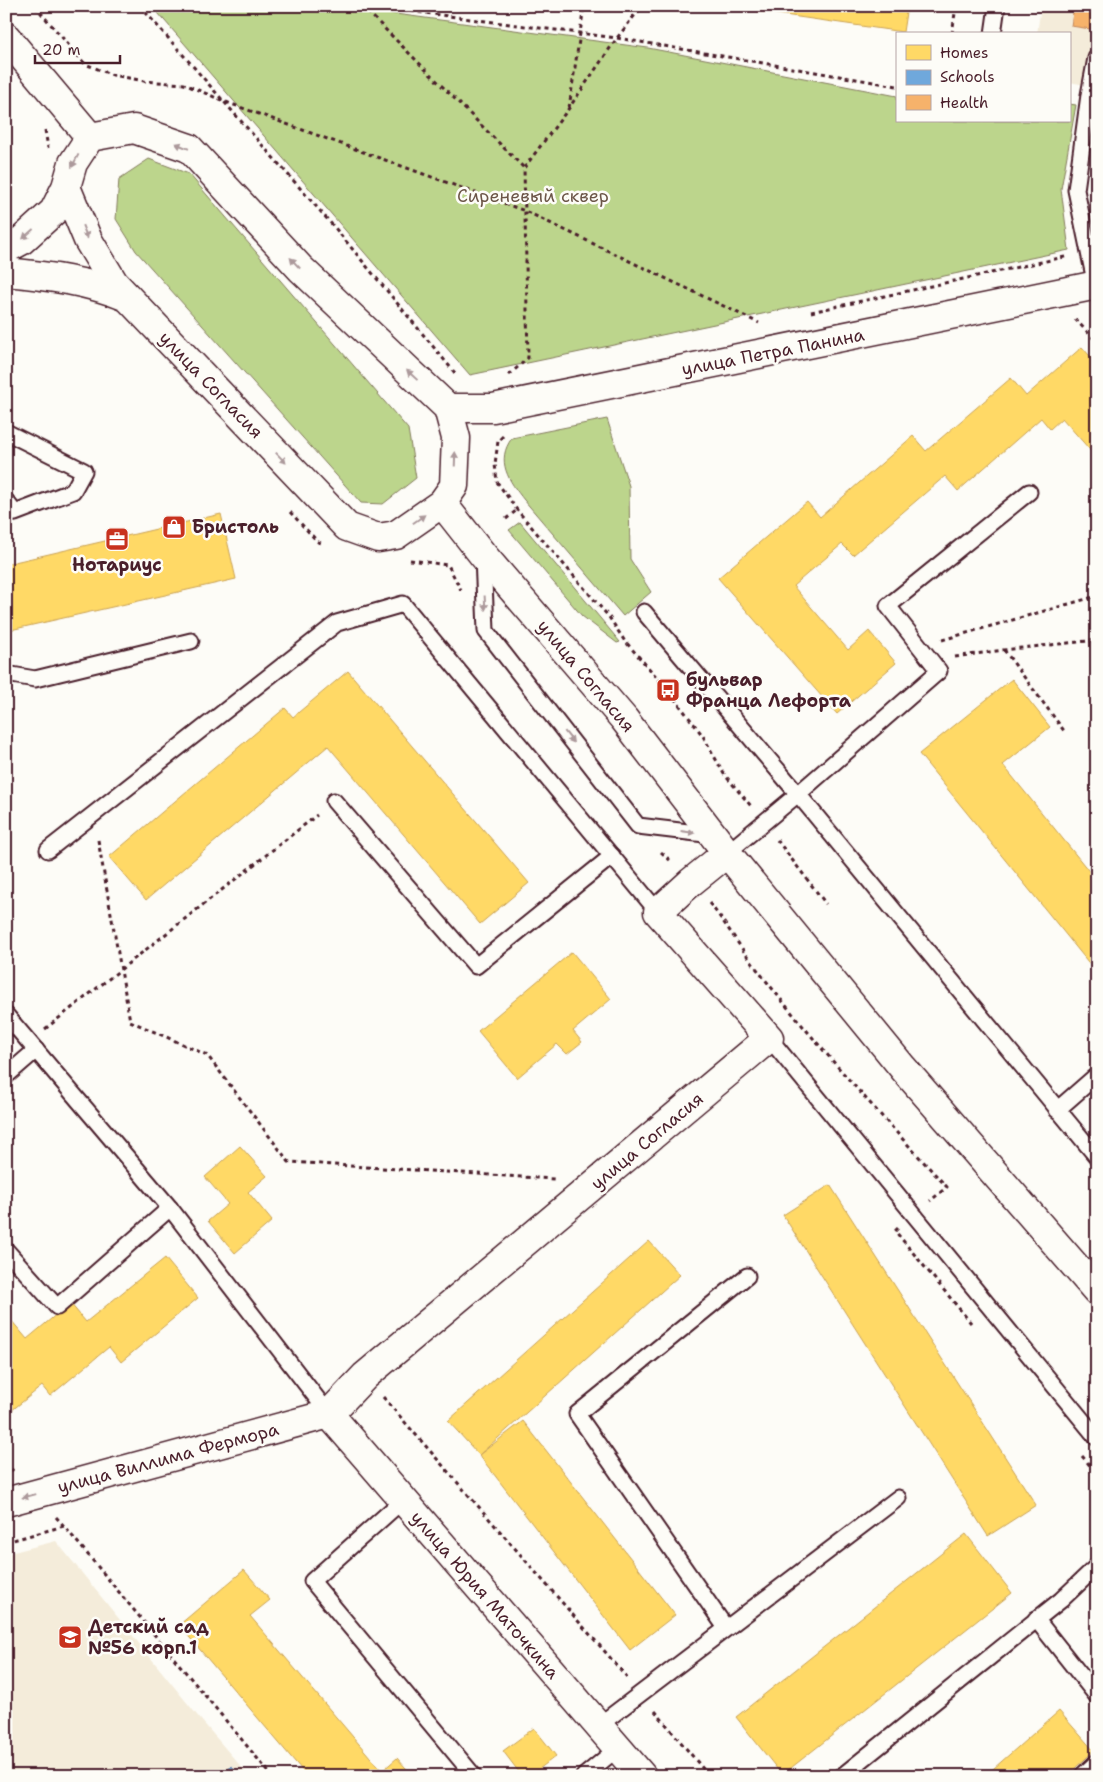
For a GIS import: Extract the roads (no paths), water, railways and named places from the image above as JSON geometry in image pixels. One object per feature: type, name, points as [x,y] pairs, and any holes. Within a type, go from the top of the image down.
[{"type":"main road","points":[[6,37],[90,137]]},
{"type":"main road","points":[[6,249],[21,241],[54,211],[66,187],[73,163],[90,137],[134,129],[189,148],[301,269],[448,408]]},
{"type":"main road","name":"улица Согласия","points":[[66,187],[88,240],[114,283],[347,527],[378,538],[396,535],[442,503],[454,486],[456,438],[448,408]]},
{"type":"main road","points":[[6,272],[70,279],[108,289],[127,297]]},
{"type":"main road","name":"улица Петра Панина","points":[[448,408],[493,408],[512,405],[1096,286]]},
{"type":"main road","name":"улица Согласия","points":[[442,503],[483,555],[624,719],[721,844],[903,1068],[1097,1291]]},
{"type":"main road","points":[[721,844],[691,882],[658,912],[769,1038]]},
{"type":"main road","name":"улица Согласия","points":[[329,1414],[365,1376],[769,1038]]},
{"type":"main road","name":"улица Юрия Маточкина","points":[[329,1414],[642,1776]]},
{"type":"main road","name":"улица Виллима Фермора","points":[[6,1502],[329,1414]]},
{"type":"lane","points":[[993,32],[997,6]]},
{"type":"lane","points":[[1096,58],[1076,190],[1096,286]]},
{"type":"lane","points":[[6,432],[84,471],[73,491],[15,513],[6,501]]},
{"type":"lane","points":[[483,555],[486,631],[638,826],[721,844],[763,822],[798,794],[939,671],[888,606],[1029,492]]},
{"type":"lane","points":[[48,850],[337,623],[403,604],[658,912]]},
{"type":"lane","points":[[644,612],[798,794],[1056,1110],[1097,1157]]},
{"type":"lane","points":[[6,674],[36,678],[190,641]]},
{"type":"lane","points":[[334,801],[476,966],[612,856]]},
{"type":"lane","points":[[6,1015],[170,1208],[329,1414]]},
{"type":"lane","points":[[769,1038],[1097,1438]]},
{"type":"lane","points":[[6,1076],[32,1046]]},
{"type":"lane","points":[[1056,1110],[1097,1075]]},
{"type":"lane","points":[[6,1250],[56,1307],[170,1208]]},
{"type":"lane","points":[[726,1628],[576,1414],[747,1276]]},
{"type":"lane","points":[[598,1726],[898,1498]]},
{"type":"lane","points":[[403,1500],[312,1581],[474,1776]]},
{"type":"lane","points":[[842,1776],[1036,1620],[1097,1566]]},
{"type":"lane","points":[[1036,1620],[1097,1696]]},
{"type":"lane","points":[[584,1776],[618,1748]]},
{"type":"lane","points":[[1082,1776],[1097,1762]]},
{"type":"place","name":"Бристоль","points":[[174,527]]},
{"type":"place","name":"Нотариус","points":[[117,539]]},
{"type":"place","name":"бульвар Франца Лефорта","points":[[668,690]]},
{"type":"place","name":"Детский сад №56 корп.1","points":[[70,1637]]},
{"type":"park label","name":"Сиреневый сквер","points":[[533,196]]}]
